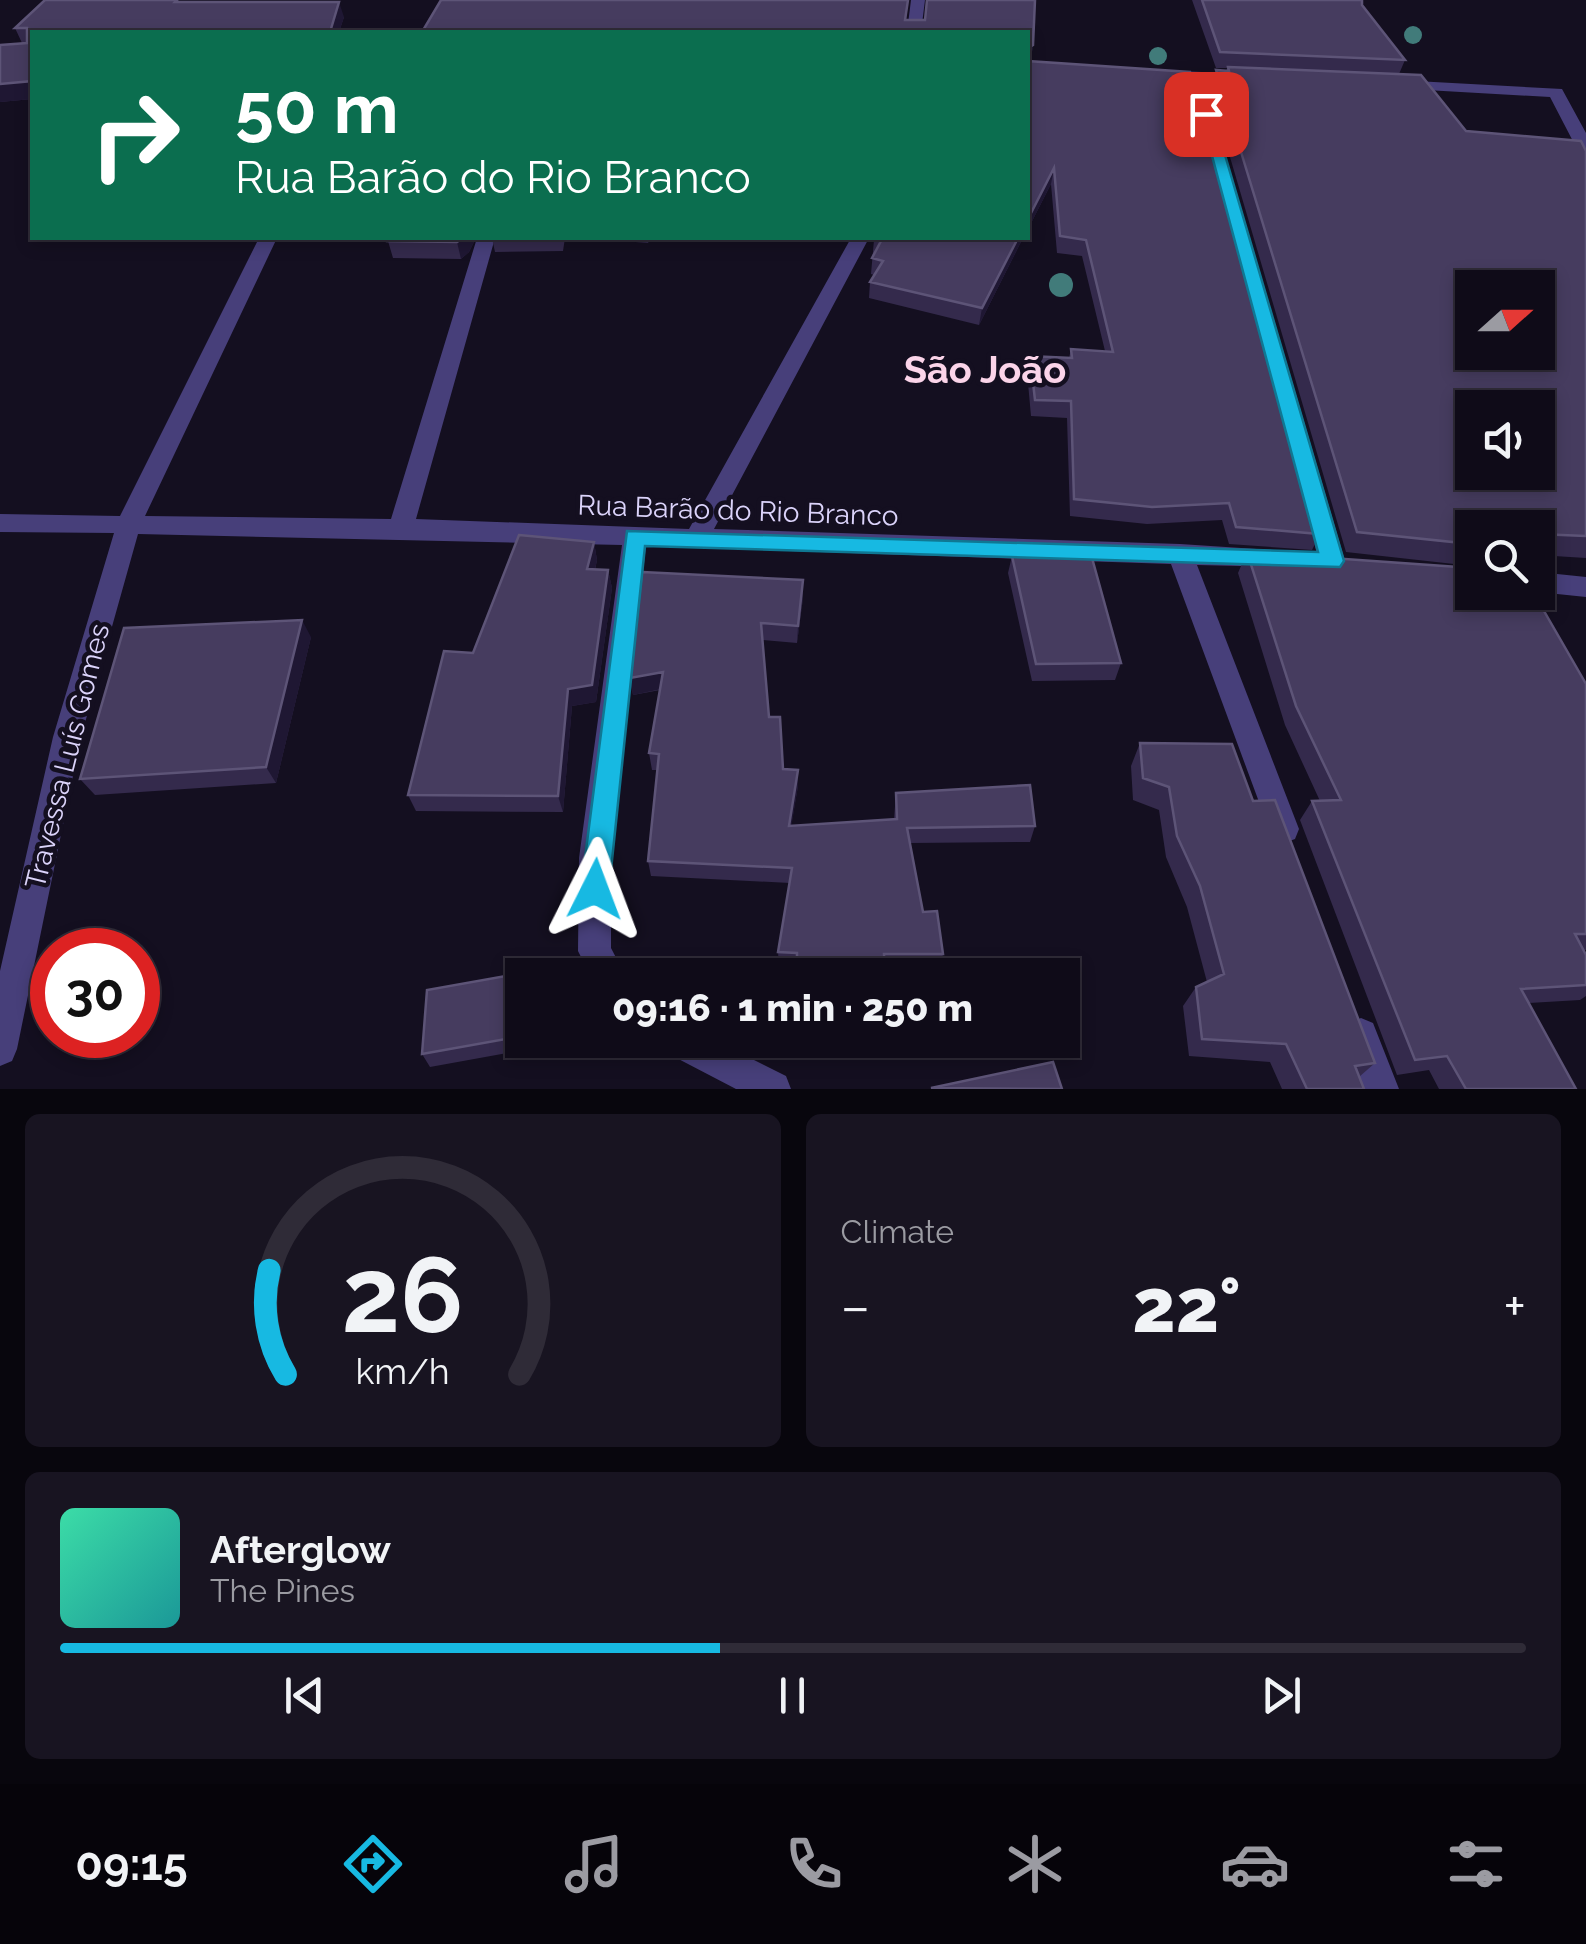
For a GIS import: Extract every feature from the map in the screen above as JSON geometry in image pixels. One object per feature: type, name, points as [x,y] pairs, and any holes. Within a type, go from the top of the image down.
[{"type":"street","points":[[914,30],[918,0]]},
{"type":"street","points":[[1139,74],[1271,80]]},
{"type":"street","name":"Rua Barão do Rio Branco","points":[[0,523],[401,528],[695,541],[1180,553],[1341,562],[1195,77]]},
{"type":"street","points":[[1385,85],[1556,92],[1586,150]]},
{"type":"street","name":"Travessa Luís Gomes","points":[[0,1049],[9,960],[67,737],[129,523],[267,240]]},
{"type":"street","points":[[401,528],[485,240]]},
{"type":"street","points":[[695,541],[859,240]]},
{"type":"street","points":[[599,958],[595,951],[595,858],[634,537]]},
{"type":"street","points":[[1180,553],[1291,849]]},
{"type":"street","points":[[1555,584],[1586,587]]},
{"type":"street","points":[[1354,1015],[1381,1089]]},
{"type":"street","points":[[713,1058],[773,1089]]},
{"type":"building","points":[[45,0],[339,2],[331,30],[30,30],[30,81],[0,84],[0,45],[27,43],[27,28],[15,28]]},
{"type":"building","points":[[441,0],[908,0],[905,20],[925,20],[927,0],[1035,0],[1030,47],[1030,30],[423,30]]},
{"type":"building","points":[[1202,0],[1362,0],[1405,60],[1220,52]]},
{"type":"building","points":[[1030,61],[1190,72],[1320,534],[1236,527],[1229,503],[1152,507],[1074,499],[1071,401],[1035,400],[1030,356],[1072,358],[1071,349],[1113,352],[1086,240],[1060,236],[1054,168],[1030,215]]},
{"type":"building","points":[[1228,67],[1421,75],[1466,131],[1581,141],[1586,151],[1586,536],[1555,535],[1555,510],[1455,510],[1455,542],[1357,532],[1216,70],[1229,71]]},
{"type":"building","points":[[389,240],[460,240],[457,242]]},
{"type":"building","points":[[874,240],[1017,240],[982,308],[870,282],[883,261],[872,258],[881,241]]},
{"type":"building","points":[[519,535],[594,542],[587,569],[608,570],[592,685],[568,689],[558,796],[408,795],[444,651],[473,653]]},
{"type":"building","points":[[1247,552],[1455,567],[1455,610],[1543,610],[1586,684],[1586,934],[1575,934],[1586,955],[1586,985],[1521,989],[1576,1089],[1466,1089],[1447,1056],[1415,1060],[1312,801],[1341,800],[1296,706]]},
{"type":"building","points":[[1012,556],[1092,558],[1121,663],[1036,664]]},
{"type":"building","points":[[642,572],[803,580],[798,626],[761,623],[769,717],[780,717],[783,769],[798,770],[789,826],[897,819],[896,793],[1030,785],[1035,826],[907,828],[923,912],[937,911],[943,954],[797,958],[797,953],[778,952],[792,868],[648,861],[659,754],[649,753],[663,672],[630,678]]},
{"type":"building","points":[[302,620],[266,767],[80,779],[124,628]]},
{"type":"building","points":[[1140,743],[1232,744],[1253,801],[1275,800],[1375,1063],[1355,1066],[1364,1089],[1307,1089],[1286,1044],[1202,1039],[1196,987],[1224,974],[1200,886],[1177,836],[1169,787],[1143,778]]},
{"type":"building","points":[[505,976],[505,1039],[422,1054],[427,990]]},
{"type":"building","points":[[1053,1062],[1062,1089],[931,1088]]},
{"type":"district","name":"São João","points":[[985,370]]},
{"type":"route","points":[[595,889],[595,858],[634,537],[1332,561],[1206,114]]}]
